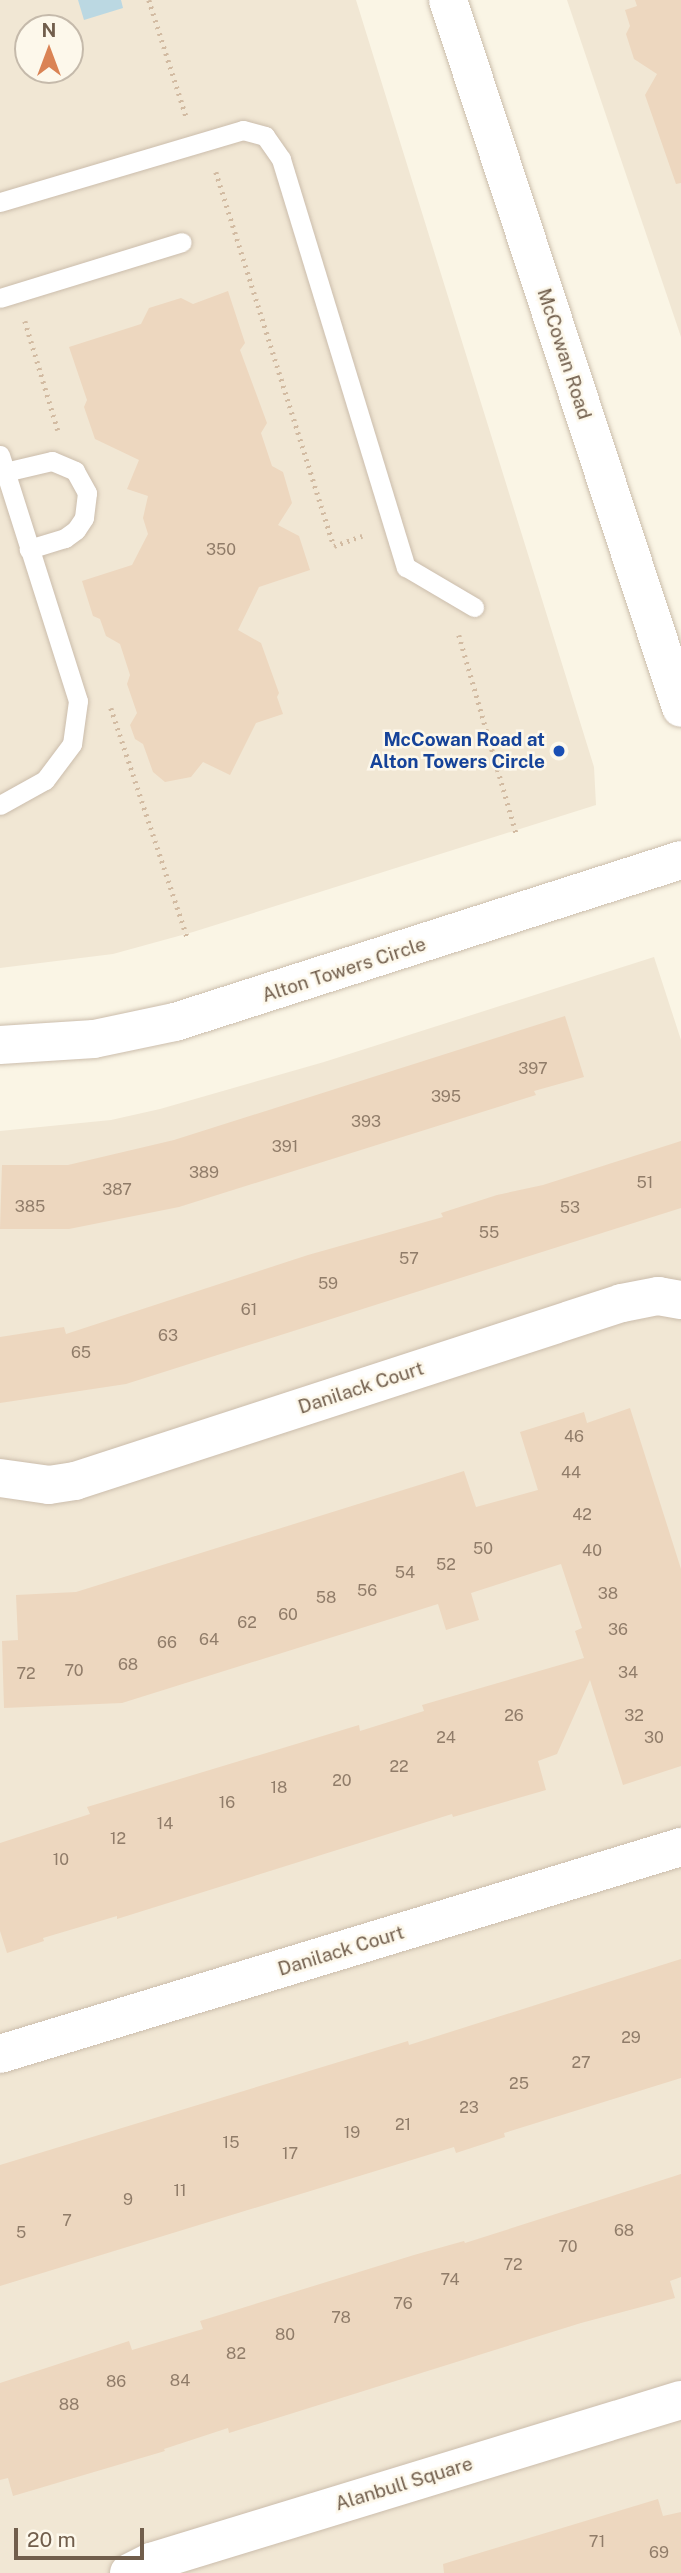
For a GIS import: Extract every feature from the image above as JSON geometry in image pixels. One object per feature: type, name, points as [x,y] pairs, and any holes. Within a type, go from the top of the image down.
[{"type":"street","name":"McCowan Road","points":[[448,0],[681,708]]},
{"type":"street","name":"Alton Towers Circle","points":[[0,1045],[94,1039],[175,1022],[681,860]]},
{"type":"street","name":"Danilack Court","points":[[0,1479],[49,1485],[75,1481],[622,1303],[658,1296],[681,1300]]},
{"type":"street","name":"Danilack Court","points":[[0,2054],[681,1847]]},
{"type":"street","name":"Alanbull Square","points":[[129,2573],[151,2561],[681,2400]]},
{"type":"lane","points":[[0,202],[243,130],[265,136],[281,159],[405,567],[474,607]]},
{"type":"lane","points":[[8,296],[182,242]]},
{"type":"lane","points":[[0,805],[45,780],[72,744],[78,701],[29,549],[3,464],[52,461],[75,471],[87,493],[88,506],[76,530],[65,538],[29,549]]},
{"type":"path","points":[[149,0],[200,143],[334,546],[393,526]]},
{"type":"path","points":[[8,296],[61,438]]},
{"type":"path","points":[[447,591],[517,836]]},
{"type":"path","points":[[110,706],[188,940]]},
{"type":"shaded area","points":[[0,0],[356,0],[594,767],[596,805],[193,932],[113,954],[0,968]]},
{"type":"shaded area","points":[[567,0],[681,0],[681,337]]},
{"type":"shaded area","points":[[654,957],[681,1040],[681,2573],[0,2573],[0,1131],[111,1120],[160,1109],[324,1062]]},
{"type":"water","points":[[78,0],[121,0],[123,8],[84,20]]},
{"type":"building","points":[[635,0],[681,0],[681,183],[676,184],[645,95],[657,74],[634,59],[626,34],[630,26],[625,10],[637,6]]},
{"type":"building","points":[[228,291],[245,343],[240,350],[267,423],[261,433],[272,466],[283,472],[292,503],[278,525],[299,536],[310,570],[259,587],[238,630],[261,643],[279,693],[277,697],[283,714],[256,723],[230,775],[203,762],[191,777],[165,782],[153,772],[143,744],[135,739],[130,725],[137,713],[127,684],[130,675],[120,644],[106,636],[100,619],[93,616],[82,581],[132,565],[148,534],[143,518],[148,496],[127,489],[139,460],[95,439],[84,407],[87,400],[69,347],[141,324],[149,308],[181,298],[193,304]]},
{"type":"building","points":[[565,1016],[584,1077],[534,1091],[536,1095],[179,1207],[69,1229],[0,1229],[2,1165],[68,1165],[174,1140]]},
{"type":"building","points":[[681,1141],[681,1208],[126,1384],[0,1403],[0,1337],[64,1327],[66,1334],[308,1255],[443,1217],[441,1213],[497,1195],[543,1185]]},
{"type":"building","points":[[630,1408],[681,1569],[681,1766],[623,1785],[590,1680],[557,1754],[538,1761],[546,1790],[453,1817],[452,1814],[117,1919],[117,1916],[43,1938],[44,1941],[7,1953],[0,1931],[0,1843],[90,1814],[87,1807],[359,1725],[360,1731],[424,1711],[422,1705],[584,1658],[575,1631],[582,1628],[561,1564],[471,1593],[479,1620],[446,1630],[438,1604],[122,1703],[4,1708],[2,1641],[18,1640],[16,1595],[76,1592],[464,1471],[476,1507],[538,1490],[520,1432],[584,1412],[587,1423]]},
{"type":"building","points":[[681,1959],[681,2078],[504,2133],[505,2137],[456,2153],[454,2147],[0,2286],[0,2165],[408,2041],[409,2045]]},
{"type":"building","points":[[681,2174],[681,2277],[670,2281],[675,2298],[581,2323],[229,2433],[228,2428],[164,2449],[165,2451],[13,2496],[8,2478],[0,2480],[0,2383],[129,2341],[132,2350],[203,2329],[200,2321],[414,2255],[464,2241],[465,2243]]},
{"type":"building","points":[[658,2499],[663,2516],[681,2512],[681,2573],[444,2573],[443,2564]]},
{"type":"place","name":"McCowan Road at Alton Towers Circle","points":[[559,751]]}]
